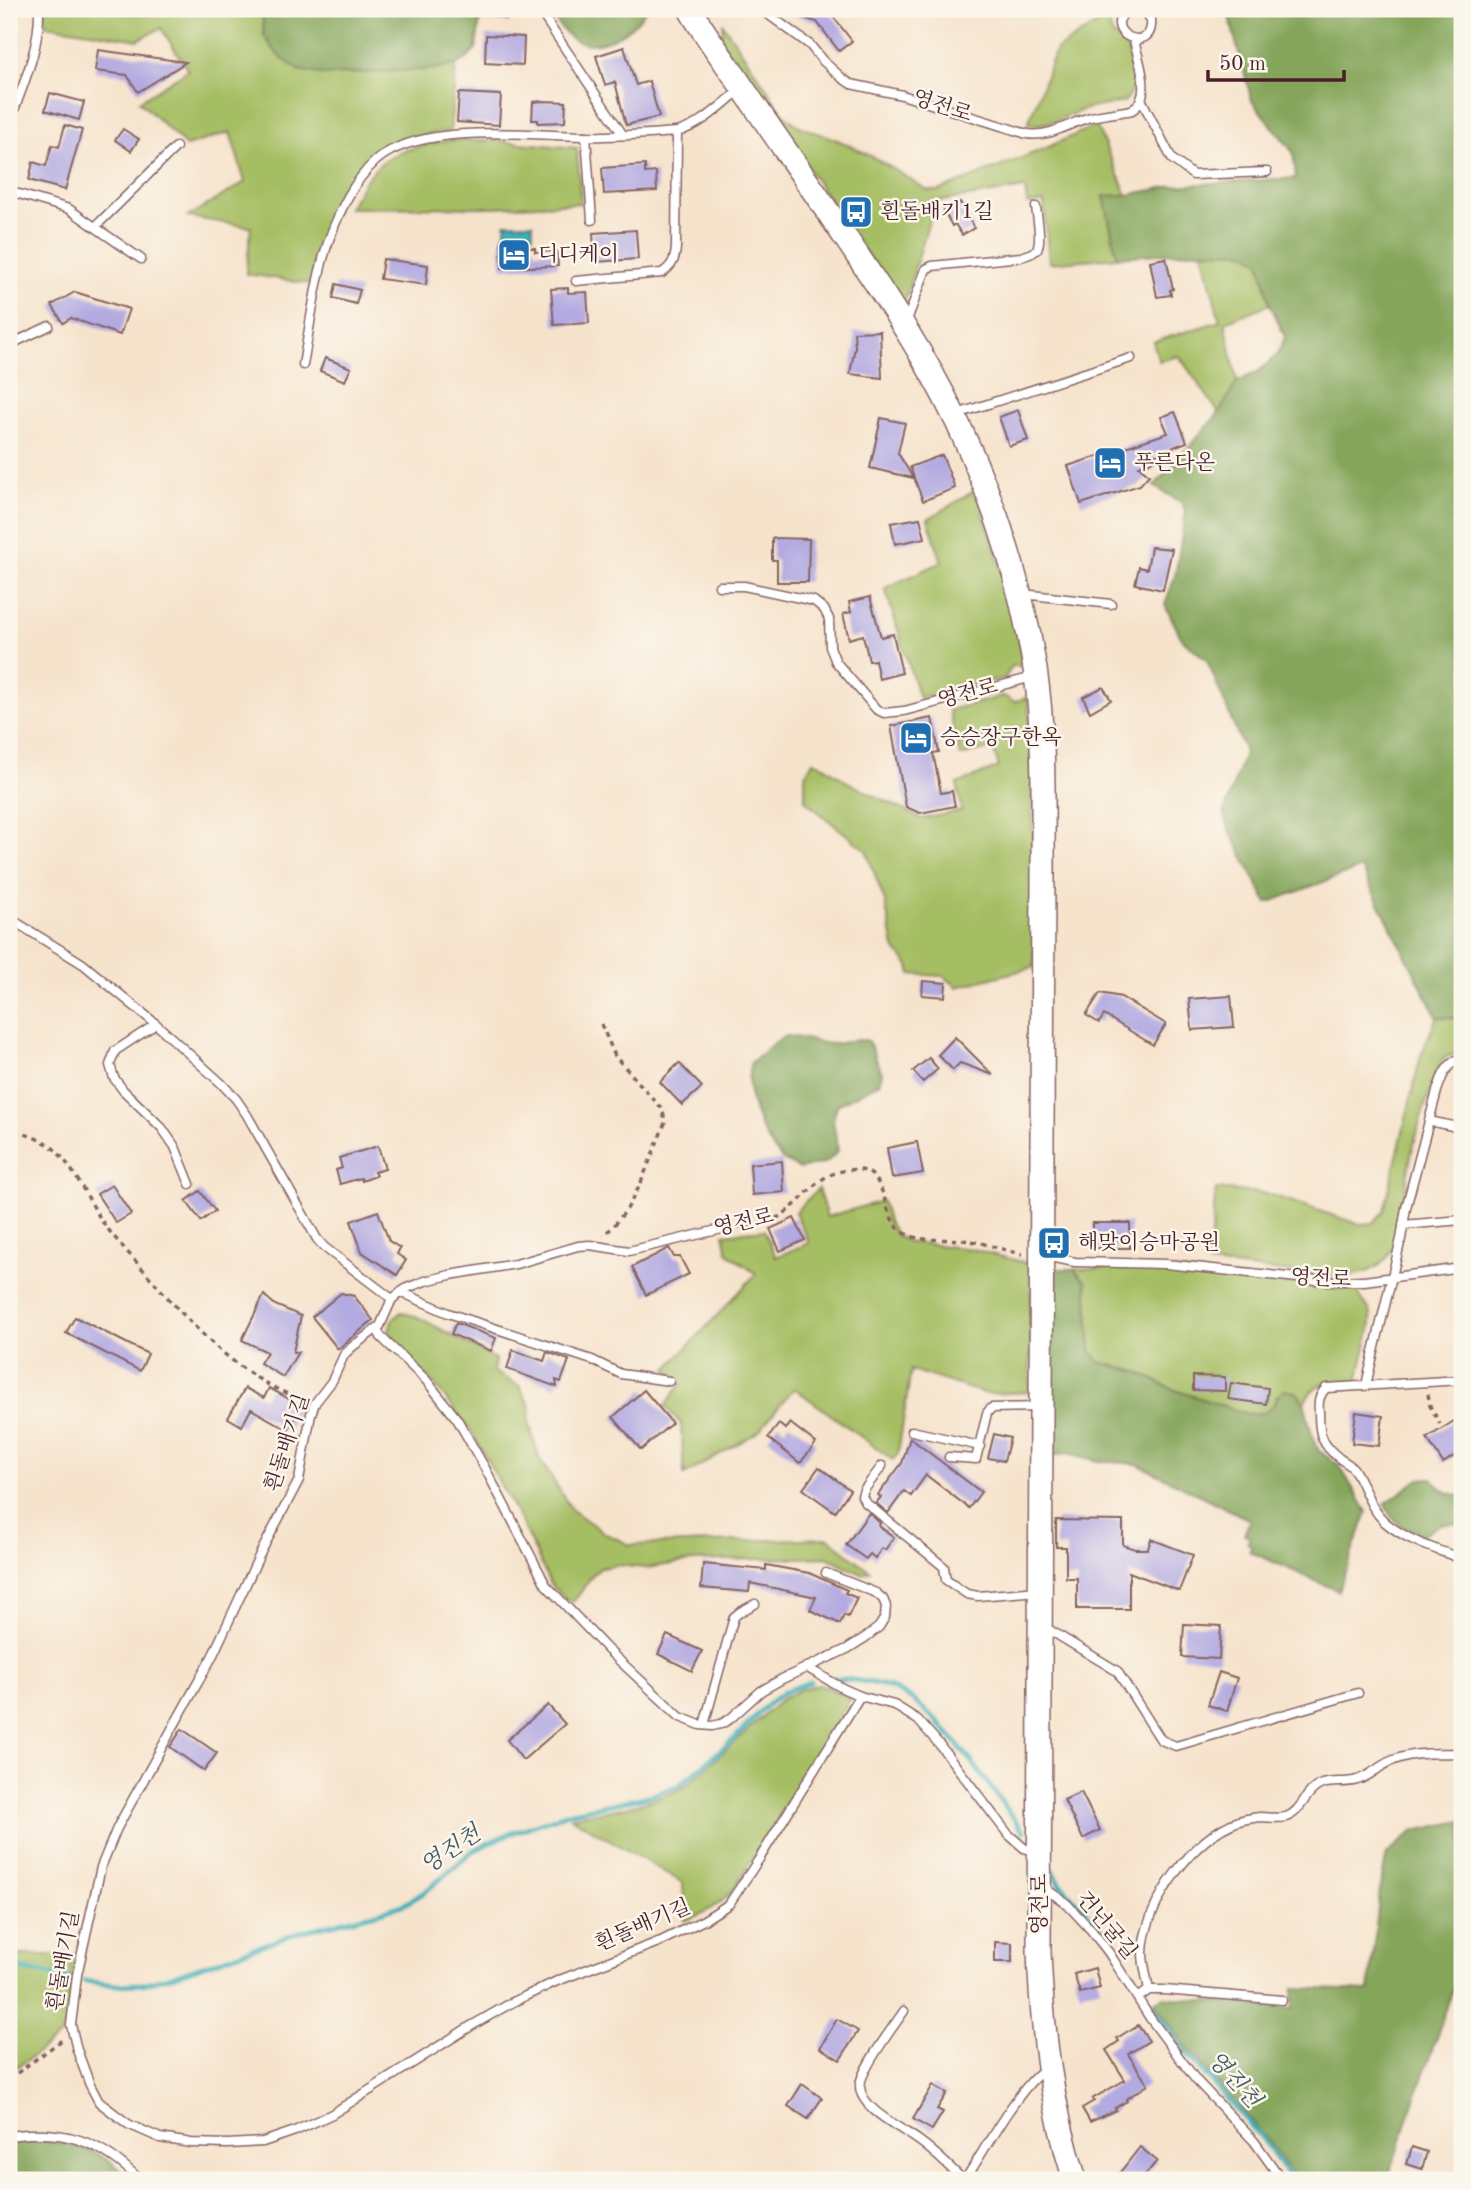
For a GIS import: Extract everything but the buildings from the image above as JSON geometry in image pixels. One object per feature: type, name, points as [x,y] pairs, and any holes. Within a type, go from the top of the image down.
[{"type":"street","name":"영전로","points":[[690,9],[845,237],[919,352],[953,416],[990,504],[1008,556],[1025,618],[1036,676],[1042,773],[1040,1986],[1048,2068],[1056,2112],[1074,2180]]},
{"type":"lane","points":[[9,124],[35,47],[39,9]]},
{"type":"lane","name":"영전로","points":[[761,9],[810,45],[822,60],[851,84],[902,95],[1027,134],[1047,134],[1086,119],[1132,110],[1142,101]]},
{"type":"lane","points":[[1127,10],[1120,21],[1121,31],[1134,40],[1144,37],[1151,29],[1151,19],[1141,9]]},
{"type":"lane","points":[[521,10],[542,14],[623,135]]},
{"type":"lane","points":[[1134,40],[1144,87],[1142,101],[1172,159],[1194,175],[1267,172]]},
{"type":"lane","points":[[303,365],[329,241],[353,190],[374,163],[391,150],[441,137],[485,134],[586,136],[677,132],[701,122],[742,88]]},
{"type":"lane","points":[[576,281],[662,273],[670,268],[675,259],[676,248],[677,132]]},
{"type":"lane","points":[[586,136],[592,220]]},
{"type":"lane","points":[[96,226],[176,147]]},
{"type":"lane","points":[[9,191],[69,209],[141,258]]},
{"type":"lane","points":[[904,329],[926,269],[932,266],[1021,257],[1037,249],[1039,242],[1036,207]]},
{"type":"lane","points":[[9,345],[49,326]]},
{"type":"lane","points":[[953,416],[1131,358]]},
{"type":"lane","name":"영전로","points":[[719,586],[744,586],[814,601],[824,609],[829,619],[830,647],[836,662],[876,709],[884,713],[904,712],[1036,676]]},
{"type":"lane","points":[[1018,593],[1111,604]]},
{"type":"lane","points":[[9,918],[83,964],[156,1024],[221,1083],[236,1099],[310,1228],[324,1247],[392,1299]]},
{"type":"lane","points":[[156,1024],[115,1051],[110,1065],[114,1078],[123,1090],[162,1128],[176,1147],[190,1184]]},
{"type":"lane","points":[[1366,1385],[1406,1208],[1429,1121],[1443,1074],[1452,1062],[1462,1057]]},
{"type":"lane","points":[[1429,1121],[1462,1128]]},
{"type":"lane","points":[[1403,1226],[1462,1220]]},
{"type":"lane","name":"영전로","points":[[401,1292],[425,1281],[516,1264],[578,1246],[590,1245],[629,1251],[726,1228]]},
{"type":"lane","name":"영전로","points":[[1042,1256],[1075,1262],[1166,1264],[1326,1281],[1364,1281],[1462,1268]]},
{"type":"lane","points":[[401,1292],[448,1313],[592,1360],[621,1374],[669,1381]]},
{"type":"lane","name":"흰돌배기길","points":[[401,1292],[392,1299],[380,1326],[344,1355],[332,1381],[315,1403],[307,1429],[299,1480],[261,1552],[212,1657],[106,1851],[100,1867],[77,1975],[72,2013],[72,2032],[82,2067],[99,2102],[143,2132],[160,2138],[228,2144],[263,2142],[332,2114],[513,2002],[556,1981],[661,1941],[704,1920],[729,1904],[860,1696]]},
{"type":"lane","points":[[377,1329],[381,1337],[426,1380],[457,1419],[546,1585],[680,1717],[704,1726],[730,1719],[761,1691],[866,1637],[879,1627],[885,1617],[886,1606],[883,1599],[876,1593],[827,1573]]},
{"type":"lane","points":[[1462,1380],[1326,1388],[1321,1392],[1318,1401],[1319,1433],[1325,1444],[1351,1465],[1372,1506],[1384,1521],[1415,1541],[1462,1559]]},
{"type":"lane","points":[[950,1457],[976,1459],[987,1413],[991,1408],[1041,1408]]},
{"type":"lane","points":[[912,1431],[980,1447]]},
{"type":"lane","points":[[882,1465],[864,1490],[862,1496],[865,1502],[944,1567],[946,1580],[967,1594],[978,1596],[1041,1591]]},
{"type":"lane","points":[[704,1726],[734,1617],[755,1604]]},
{"type":"lane","points":[[1040,1625],[1117,1671],[1161,1740],[1176,1746],[1358,1693]]},
{"type":"lane","points":[[806,1667],[860,1696],[894,1705],[918,1720],[1017,1843],[1040,1853]]},
{"type":"lane","name":"건넌굴길","points":[[1149,1990],[1143,1953],[1154,1910],[1180,1867],[1218,1832],[1237,1822],[1259,1817],[1285,1818],[1294,1813],[1311,1791],[1320,1785],[1355,1781],[1408,1755],[1462,1753]]},
{"type":"lane","name":"건넌굴길","points":[[1040,1885],[1067,1904],[1110,1953],[1150,2018],[1196,2080],[1254,2141],[1282,2180]]},
{"type":"lane","points":[[1138,1998],[1149,1990],[1282,2000]]},
{"type":"lane","points":[[904,2011],[863,2073],[860,2085],[862,2095],[877,2112],[918,2140],[964,2180],[1021,2095],[1040,2073],[1048,2068]]},
{"type":"lane","points":[[9,2136],[29,2133],[54,2134],[84,2140],[104,2150],[140,2180]]},
{"type":"path","points":[[590,1245],[612,1228],[627,1209],[640,1185],[665,1123],[663,1110],[615,1056],[601,1024]]},
{"type":"path","points":[[24,1134],[41,1140],[63,1159],[104,1223],[197,1329],[253,1376],[300,1399],[315,1403]]},
{"type":"path","name":"영전로","points":[[726,1228],[770,1222],[785,1213],[822,1178],[848,1170],[864,1171],[874,1176],[880,1185],[892,1219],[899,1230],[909,1235],[923,1239],[960,1240],[1042,1256]]},
{"type":"path","points":[[1427,1382],[1430,1406],[1440,1424]]},
{"type":"path","points":[[9,2079],[72,2032]]},
{"type":"green space","points":[[44,9],[262,9],[262,19],[298,70],[327,75],[433,69],[456,65],[450,131],[410,138],[388,146],[371,157],[358,171],[336,206],[311,284],[246,274],[251,227],[188,217],[245,182],[230,132],[186,146],[139,101],[188,70],[161,28],[138,40],[46,25]]},
{"type":"green space","points":[[262,9],[511,9],[509,21],[480,19],[476,49],[456,65],[433,69],[327,75],[298,70],[278,55],[264,36]]},
{"type":"green space","points":[[547,9],[646,9],[624,33],[603,42],[592,43],[571,38]]},
{"type":"green space","points":[[1227,9],[1462,9],[1462,1018],[1437,1017],[1361,868],[1267,903],[1229,829],[1224,812],[1245,752],[1207,660],[1182,639],[1165,605],[1175,576],[1186,512],[1182,503],[1154,486],[1219,413],[1237,382],[1259,371],[1278,354],[1285,337],[1270,304],[1260,262],[1246,252],[1202,251],[1117,257],[1104,196],[1127,195],[1173,186],[1296,178],[1293,152],[1252,101]]},
{"type":"green space","points":[[1110,16],[1112,34],[1128,51],[1135,86],[1124,102],[1086,109],[1051,122],[1028,124],[1056,50]]},
{"type":"green space","points":[[723,24],[790,120],[886,164],[927,190],[938,191],[1044,149],[1096,125],[1127,195],[1104,196],[1117,257],[1049,263],[1044,202],[1027,204],[1025,188],[935,202],[903,307],[721,42]]},
{"type":"green space","points":[[451,140],[577,148],[581,203],[493,207],[349,208],[369,176],[389,158],[400,152]]},
{"type":"green space","points":[[1202,251],[1246,252],[1260,262],[1270,304],[1225,322],[1237,382],[1219,413],[1179,356],[1159,361],[1153,342],[1220,321]]},
{"type":"green space","points":[[976,490],[997,555],[1025,666],[1012,666],[1005,678],[919,698],[885,588],[942,562],[928,519]]},
{"type":"green space","points":[[1004,696],[1014,702],[1028,697],[1032,755],[1034,967],[957,987],[944,976],[911,974],[909,966],[894,947],[885,902],[866,850],[805,800],[805,776],[813,761],[855,786],[921,819],[962,811],[957,784],[999,767],[993,748],[960,756],[949,710]]},
{"type":"green space","points":[[1437,1017],[1462,1018],[1462,1051],[1444,1058],[1429,1094],[1411,1156],[1397,1235],[1384,1261],[1369,1271],[1345,1277],[1208,1264],[1216,1189],[1269,1194],[1358,1224],[1373,1223],[1384,1211],[1421,1055]]},
{"type":"green space","points":[[786,1036],[833,1044],[868,1041],[882,1073],[879,1083],[837,1105],[833,1120],[838,1151],[827,1162],[800,1169],[781,1158],[767,1138],[755,1113],[749,1086],[751,1062]]},
{"type":"green space","points":[[818,1189],[827,1217],[882,1201],[889,1224],[897,1236],[909,1242],[972,1249],[1031,1264],[1030,1392],[987,1394],[911,1370],[898,1454],[893,1460],[794,1388],[758,1432],[684,1475],[681,1424],[665,1406],[681,1384],[667,1369],[756,1274],[728,1253],[724,1234],[764,1230],[776,1257],[809,1243],[795,1212]]},
{"type":"green space","points":[[1141,1267],[1358,1290],[1370,1311],[1371,1319],[1357,1381],[1320,1385],[1304,1402],[1296,1392],[1277,1395],[1273,1406],[1265,1413],[1247,1414],[1172,1389],[1138,1372],[1099,1362],[1091,1351],[1086,1282],[1074,1269]]},
{"type":"green space","points":[[1058,1269],[1074,1269],[1086,1282],[1091,1351],[1099,1362],[1138,1372],[1172,1389],[1247,1414],[1265,1413],[1284,1390],[1296,1392],[1304,1402],[1313,1439],[1319,1451],[1339,1465],[1367,1512],[1338,1591],[1249,1551],[1252,1545],[1247,1543],[1250,1536],[1244,1534],[1250,1520],[1137,1464],[1099,1461],[1067,1453],[1051,1456],[1050,1276]]},
{"type":"green space","points":[[401,1312],[420,1318],[495,1359],[493,1371],[519,1386],[530,1406],[529,1423],[539,1458],[572,1510],[606,1534],[630,1545],[828,1538],[870,1571],[862,1574],[827,1557],[693,1561],[646,1568],[617,1565],[601,1568],[593,1574],[573,1601],[565,1599],[550,1583],[522,1524],[472,1432],[434,1384],[393,1342],[389,1330],[392,1320]]},
{"type":"green space","points":[[1432,1478],[1445,1491],[1462,1495],[1462,1526],[1441,1524],[1422,1536],[1399,1524],[1390,1515],[1385,1504],[1419,1479]]},
{"type":"green space","points":[[819,1684],[851,1698],[734,1889],[724,1900],[705,1912],[685,1921],[683,1883],[571,1817],[644,1802],[686,1786],[782,1699]]},
{"type":"green space","points":[[1462,1821],[1462,1963],[1387,2180],[1296,2180],[1268,2140],[1183,2043],[1154,2002],[1163,1997],[1293,2009],[1293,1988],[1369,1991],[1380,1889],[1387,1854],[1414,1831]]},
{"type":"green space","points":[[9,1952],[19,1955],[74,1955],[66,2025],[60,2036],[9,2073]]},
{"type":"green space","points":[[31,2140],[74,2145],[99,2155],[132,2180],[9,2180],[9,2143]]},
{"type":"water","points":[[505,223],[533,223],[533,235],[505,236]]},
{"type":"waterway","name":"영진천","points":[[833,1678],[886,1686],[919,1705],[968,1756],[1024,1832]]},
{"type":"waterway","name":"영진천","points":[[84,1981],[115,1985],[143,1984],[300,1932],[405,1904],[425,1892],[473,1851],[501,1837],[568,1813],[650,1796],[680,1785],[734,1739],[769,1703],[786,1691],[810,1682]]},
{"type":"waterway","name":"영진천","points":[[1052,1870],[1062,1886],[1110,1939],[1138,1983]]},
{"type":"waterway","name":"영진천","points":[[9,1967],[68,1978]]},
{"type":"waterway","name":"영진천","points":[[1151,2003],[1181,2047],[1263,2139],[1291,2180]]},
{"type":"place","name":"흰돌배기1길","points":[[856,212]]},
{"type":"place","name":"디디케이","points":[[514,255]]},
{"type":"place","name":"푸른다온","points":[[1110,463]]},
{"type":"place","name":"승승장구한옥","points":[[916,738]]},
{"type":"place","name":"해맞이승마공원","points":[[1054,1243]]}]
